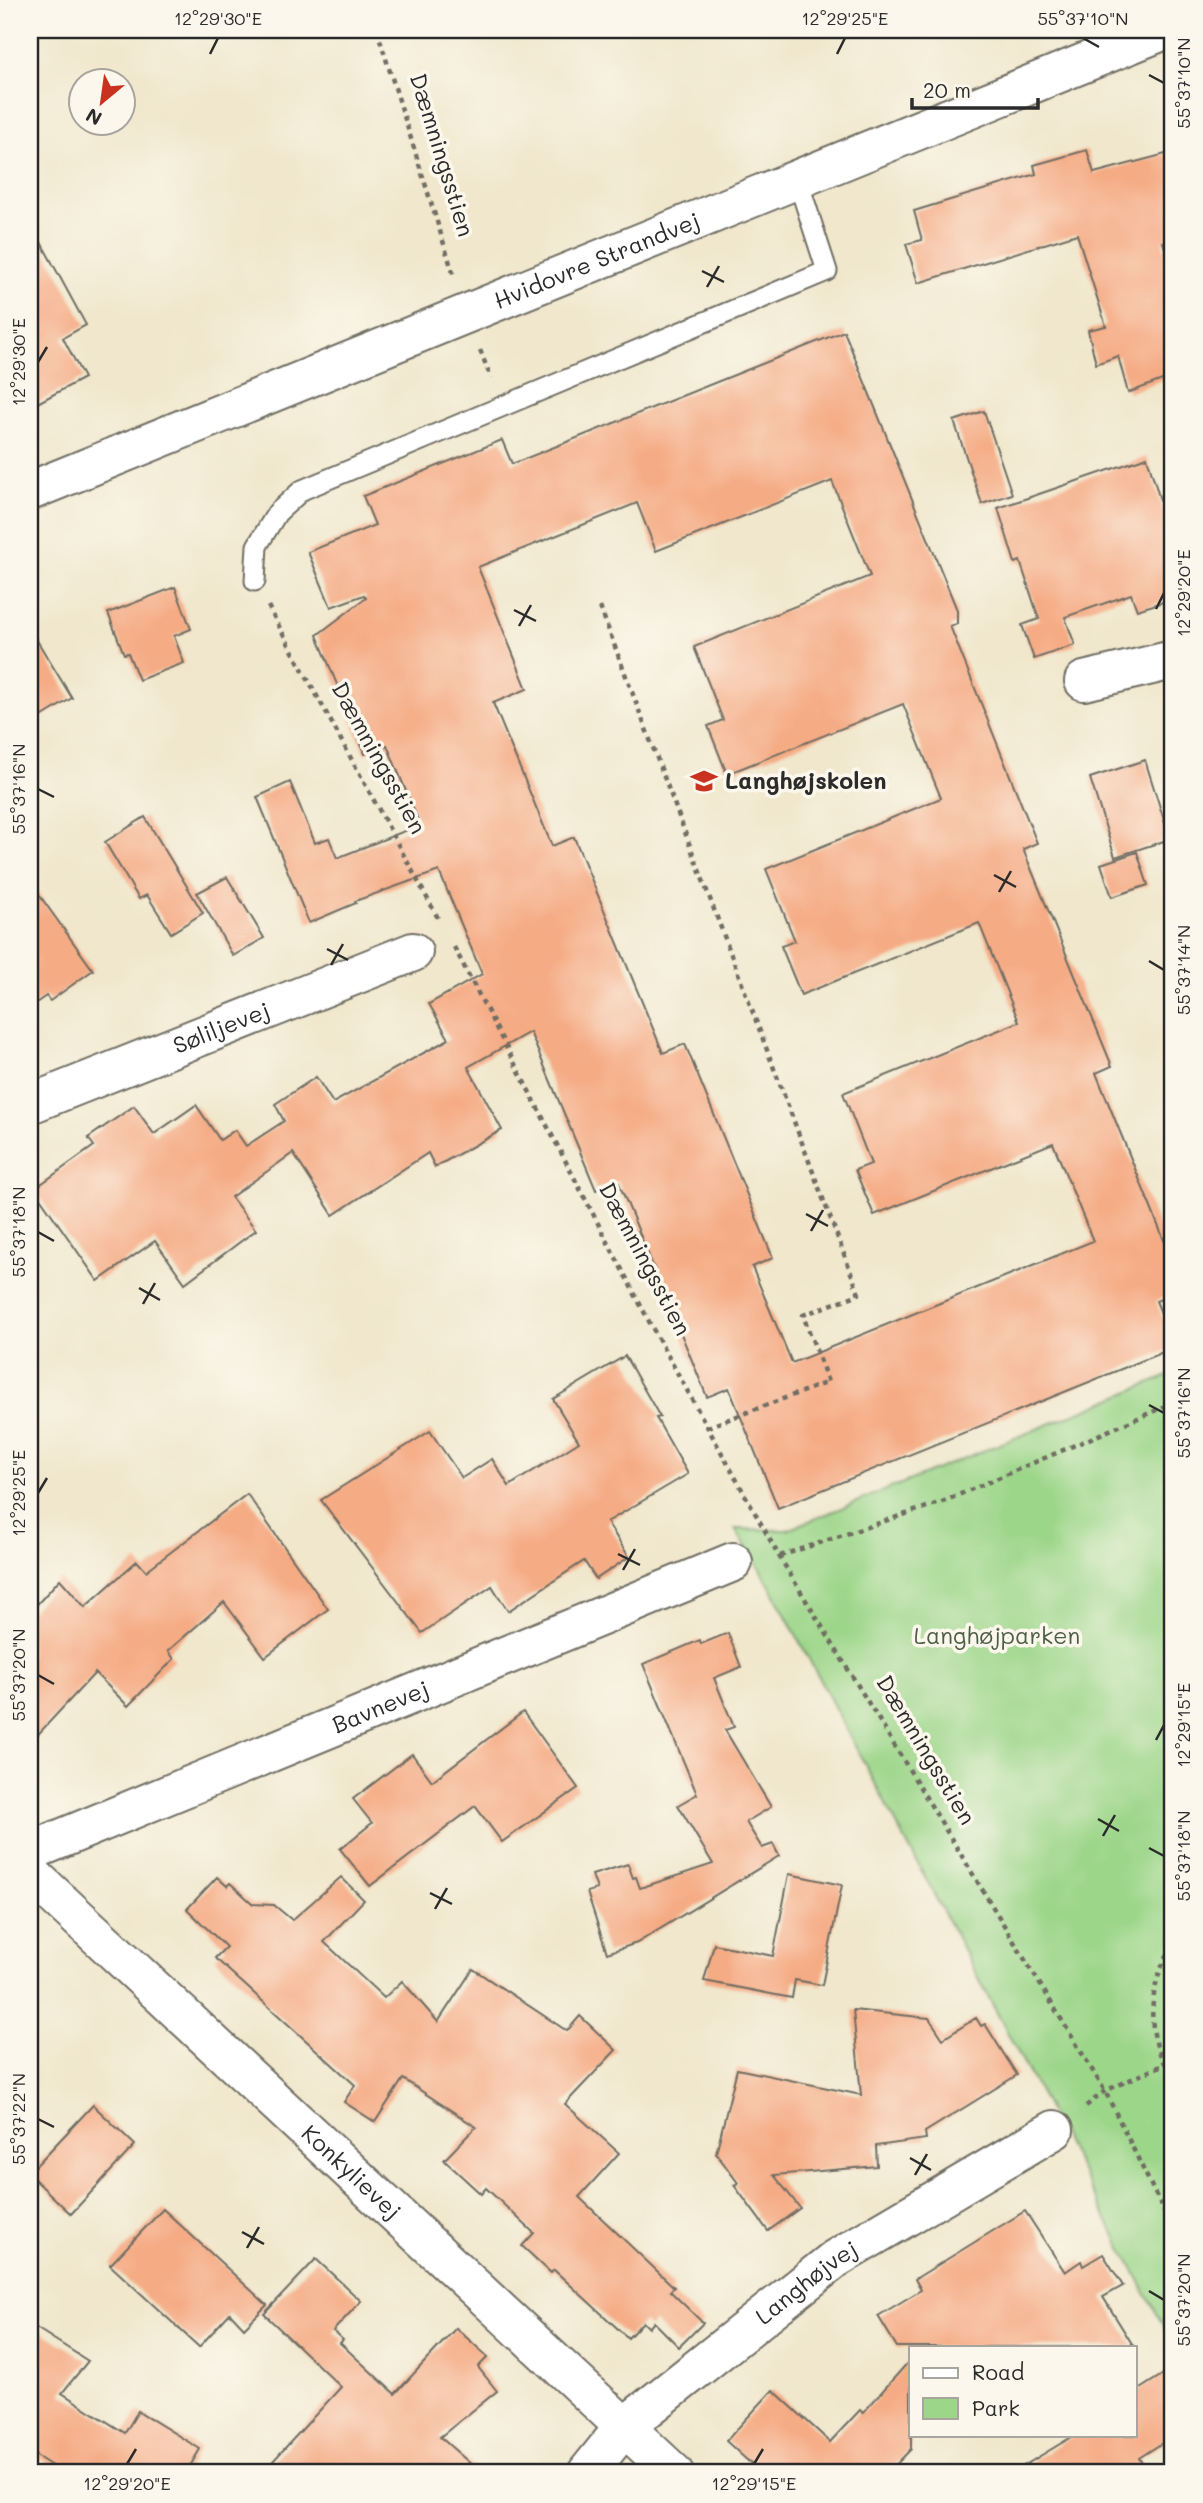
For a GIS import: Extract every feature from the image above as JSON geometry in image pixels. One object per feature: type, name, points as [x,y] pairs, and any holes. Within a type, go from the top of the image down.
[{"type":"street","name":"Hvidovre Strandvej","points":[[30,491],[1165,30]]},
{"type":"street","points":[[1084,681],[1173,660]]},
{"type":"street","name":"Søliljevej","points":[[30,1104],[413,952]]},
{"type":"street","name":"Bavnevej","points":[[30,1856],[36,1849],[733,1562]]},
{"type":"street","name":"Konkylievej","points":[[30,1873],[674,2473]]},
{"type":"street","name":"Langhøjvej","points":[[587,2473],[624,2427],[835,2259],[1054,2130]]},
{"type":"lane","points":[[254,581],[257,546],[277,513],[302,491],[827,271],[797,178]]},
{"type":"path","name":"Dæmningsstien","points":[[377,30],[447,254]]},
{"type":"path","points":[[466,313],[502,407]]},
{"type":"path","name":"Dæmningsstien","points":[[254,581],[440,921]]},
{"type":"path","points":[[600,607],[859,1294],[803,1315],[828,1382],[708,1427]]},
{"type":"path","name":"Dæmningsstien","points":[[453,945],[653,1329],[779,1556],[1105,2091],[1173,2230]]},
{"type":"path","points":[[779,1556],[942,1502],[1173,1403]]},
{"type":"path","points":[[1173,1946],[1158,1971],[1153,1999],[1156,2040],[1165,2064],[1173,2073]]},
{"type":"path","points":[[1054,2130],[1105,2091],[1165,2064]]},
{"type":"green space","name":"Langhøjparken","points":[[1173,1374],[1173,2344],[768,1582],[735,1529],[787,1530]]},
{"type":"building","points":[[1087,150],[1094,173],[1173,152],[1173,238],[1163,242],[1173,277],[1173,376],[1128,393],[1118,356],[1096,364],[1088,330],[1106,326],[1077,234],[918,283],[906,244],[922,240],[914,211],[1036,174],[1034,165]]},
{"type":"building","points":[[30,222],[86,325],[63,338],[84,378],[30,407]]},
{"type":"building","points":[[844,331],[957,610],[957,624],[950,626],[1037,843],[1023,849],[1112,1066],[1096,1073],[1173,1262],[1173,1294],[1156,1301],[1173,1348],[778,1508],[729,1388],[707,1397],[618,1181],[596,1190],[530,1032],[468,1067],[502,1130],[435,1167],[428,1153],[333,1215],[293,1153],[231,1197],[256,1230],[185,1283],[155,1241],[98,1281],[34,1189],[94,1146],[88,1138],[134,1106],[154,1134],[196,1105],[220,1140],[235,1130],[246,1146],[284,1121],[275,1104],[316,1077],[333,1103],[449,1039],[429,1004],[482,974],[439,871],[355,901],[356,903],[309,923],[257,797],[290,782],[315,843],[329,838],[337,858],[420,825],[387,745],[365,754],[317,635],[366,598],[364,595],[331,607],[308,552],[375,525],[363,496],[502,440],[512,464]],"holes":[[[832,481],[870,576],[694,647],[723,720],[708,726],[727,774],[903,704],[941,798],[766,869],[795,941],[781,946],[801,995],[979,923],[1019,1022],[843,1093],[871,1164],[855,1170],[874,1215],[1053,1143],[1093,1241],[792,1363],[752,1267],[773,1258],[685,1044],[663,1053],[574,837],[552,846],[493,703],[527,689],[478,567],[637,503],[656,551]]]},
{"type":"building","points":[[984,411],[1012,494],[982,504],[954,421]]},
{"type":"building","points":[[1147,457],[1173,543],[1173,599],[1137,610],[1131,594],[1065,617],[1075,645],[1034,659],[1022,625],[1039,619],[1020,561],[1015,563],[998,508]]},
{"type":"building","points":[[175,587],[191,629],[174,636],[184,663],[139,680],[128,653],[124,654],[108,613]]},
{"type":"building","points":[[30,629],[72,698],[30,724]]},
{"type":"building","points":[[1145,760],[1170,839],[1115,857],[1090,778]]},
{"type":"building","points":[[145,817],[203,913],[171,933],[147,895],[139,899],[105,842]]},
{"type":"building","points":[[1137,852],[1148,885],[1112,897],[1101,864]]},
{"type":"building","points":[[227,877],[264,938],[233,956],[197,893]]},
{"type":"building","points":[[30,882],[93,970],[50,1001],[46,996],[30,1007]]},
{"type":"building","points":[[625,1356],[660,1417],[656,1418],[688,1474],[607,1522],[629,1557],[596,1579],[584,1561],[508,1611],[492,1586],[422,1633],[321,1500],[430,1431],[462,1478],[492,1459],[509,1486],[579,1442],[553,1399]]},
{"type":"building","points":[[247,1494],[328,1609],[265,1657],[224,1602],[168,1651],[174,1659],[128,1706],[95,1673],[30,1743],[30,1612],[60,1579],[85,1607],[137,1561],[146,1571]]},
{"type":"building","points":[[728,1633],[741,1667],[714,1678],[734,1727],[725,1730],[771,1807],[746,1822],[762,1848],[773,1844],[779,1856],[637,1943],[607,1953],[587,1892],[597,1889],[592,1875],[628,1864],[640,1888],[713,1864],[678,1805],[697,1794],[643,1664],[700,1640],[701,1644]]},
{"type":"building","points":[[523,1712],[578,1788],[502,1842],[475,1806],[370,1886],[340,1849],[372,1823],[353,1799],[412,1754],[432,1781]]},
{"type":"building","points":[[789,1874],[842,1885],[822,1985],[795,1980],[792,1998],[704,1981],[714,1944],[773,1956]]},
{"type":"building","points":[[217,1877],[227,1886],[230,1883],[253,1904],[274,1905],[292,1920],[341,1877],[364,1900],[324,1942],[384,1998],[402,1981],[438,2022],[473,1969],[567,2031],[580,2016],[616,2050],[565,2104],[619,2153],[579,2197],[674,2287],[670,2291],[703,2323],[679,2347],[654,2322],[649,2328],[643,2322],[628,2338],[554,2270],[551,2273],[522,2246],[534,2233],[486,2188],[481,2194],[444,2160],[476,2127],[403,2079],[375,2122],[344,2102],[355,2085],[215,1958],[226,1947],[187,1909]]},
{"type":"building","points":[[853,2010],[929,2018],[943,2039],[976,2018],[981,2026],[985,2024],[1017,2075],[925,2132],[926,2139],[876,2146],[877,2166],[774,2175],[800,2208],[768,2231],[734,2185],[738,2183],[716,2153],[737,2069],[861,2095]]},
{"type":"building","points":[[93,2105],[135,2145],[71,2214],[30,2172]]},
{"type":"building","points":[[163,2209],[267,2305],[244,2328],[230,2313],[199,2347],[110,2265]]},
{"type":"building","points":[[1025,2211],[1065,2272],[1081,2261],[1083,2266],[1103,2254],[1123,2286],[1103,2297],[1133,2346],[897,2347],[878,2316],[921,2290],[915,2279]]},
{"type":"building","points":[[316,2259],[361,2301],[333,2331],[343,2340],[340,2343],[395,2394],[456,2328],[488,2357],[478,2367],[497,2391],[440,2437],[481,2473],[262,2473],[341,2387],[264,2314]]},
{"type":"building","points":[[30,2324],[88,2361],[62,2393],[125,2433],[138,2411],[200,2449],[186,2473],[63,2473],[30,2452]]},
{"type":"building","points":[[909,2361],[911,2449],[888,2473],[761,2473],[726,2441],[773,2390],[830,2442],[860,2410],[863,2413]]},
{"type":"building","points":[[1173,2368],[1173,2436],[1139,2458],[1148,2473],[1012,2473],[1073,2436],[1136,2436],[1136,2391]]},
{"type":"place","name":"Langhøjskolen","points":[[704,781]]}]
